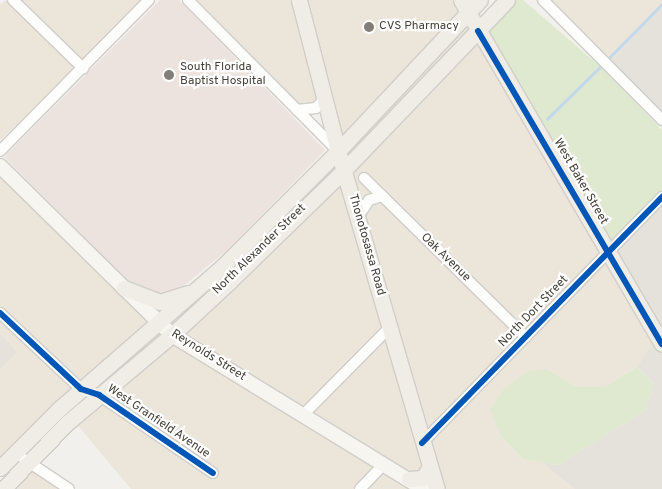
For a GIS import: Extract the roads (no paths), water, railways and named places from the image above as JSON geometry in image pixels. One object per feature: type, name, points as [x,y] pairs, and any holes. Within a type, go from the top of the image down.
[{"type":"main road","name":"Thonotosassa Road","points":[[299,0],[338,151],[345,169],[429,468],[437,489]]},
{"type":"main road","name":"North Alexander Street","points":[[0,467],[81,389],[201,286],[338,151],[464,6],[480,0]]},
{"type":"main road","name":"North Alexander Street","points":[[3,489],[28,461],[99,394],[172,335],[345,169],[507,0]]},
{"type":"main road","name":"West Baker Street","points":[[464,6],[662,344]]},
{"type":"main road","name":"Reynolds Street","points":[[0,166],[172,335],[424,489]]},
{"type":"main road","points":[[124,288],[160,302],[179,297],[201,286]]},
{"type":"main road","points":[[409,479],[423,478],[429,468]]},
{"type":"street","points":[[14,0],[83,68]]},
{"type":"street","points":[[0,151],[149,0]]},
{"type":"street","points":[[188,0],[338,151]]},
{"type":"street","points":[[543,0],[662,120]]},
{"type":"street","points":[[297,110],[316,108],[324,99]]},
{"type":"street","name":"Oak Avenue","points":[[364,178],[526,337]]},
{"type":"street","points":[[358,216],[369,200],[382,196]]},
{"type":"street","name":"North Dort Street","points":[[422,443],[662,198]]},
{"type":"street","name":"West Granfield Avenue","points":[[0,313],[81,389],[99,394],[213,473]]},
{"type":"street","points":[[304,415],[389,328]]},
{"type":"street","points":[[15,452],[69,489]]},
{"type":"street","points":[[360,489],[384,464]]},
{"type":"street","points":[[0,467],[14,476]]},
{"type":"waterway","points":[[610,57],[662,4]]},
{"type":"waterway","points":[[547,119],[600,67]]},
{"type":"place","name":"CVS Pharmacy","points":[[369,27]]},
{"type":"place","name":"South Florida Baptist Hospital","points":[[169,75]]}]
